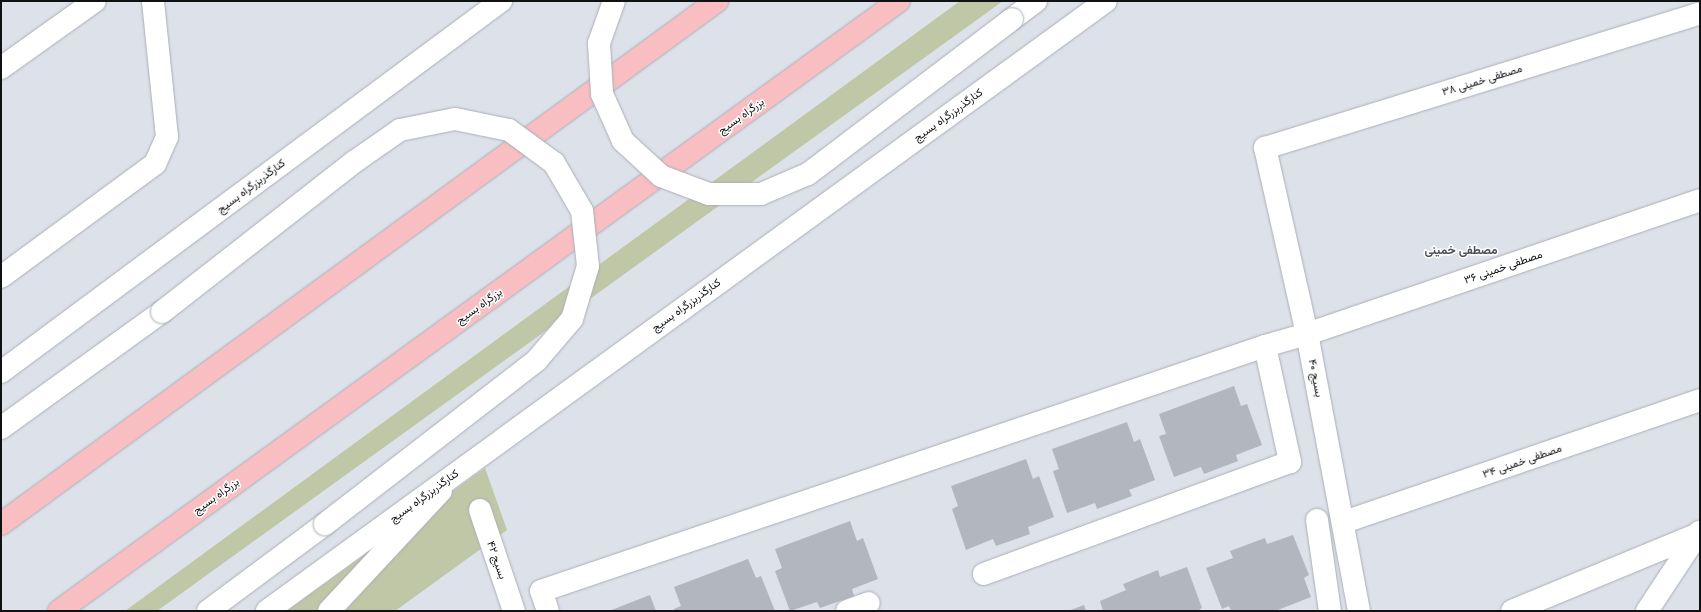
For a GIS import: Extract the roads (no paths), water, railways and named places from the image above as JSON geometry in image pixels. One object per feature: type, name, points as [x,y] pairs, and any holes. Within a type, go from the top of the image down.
[{"type":"highway","points":[[1,524],[717,1]]},
{"type":"highway","name":"بزرگراه بسیج","points":[[58,611],[898,1]]},
{"type":"street","points":[[1,68],[95,1]]},
{"type":"street","points":[[1,277],[155,164],[167,137],[153,1]]},
{"type":"street","name":"کنارگذربزرگراه بسیج","points":[[1,372],[501,1]]},
{"type":"street","points":[[614,1],[599,42],[602,94],[623,141],[661,176],[709,194],[761,194],[808,174],[1036,1]]},
{"type":"street","name":"کنارگذربزرگراه بسیج","points":[[266,611],[1106,1]]},
{"type":"street","name":"مصطفی خمینی ۳۸","points":[[1265,148],[1700,13]]},
{"type":"street","points":[[1,428],[162,312],[354,162],[400,130],[455,119],[509,130],[554,163],[582,210],[588,266],[572,319],[536,361],[325,524],[208,611]]},
{"type":"street","name":"بسیج ۴۰","points":[[1265,148],[1307,334],[1344,522],[1359,611]]},
{"type":"street","name":"مصطفی خمینی ۳۶","points":[[548,611],[541,591],[1265,346],[1307,334],[1700,200]]},
{"type":"street","points":[[984,574],[1290,462],[1265,346]]},
{"type":"street","name":"مصطفی خمینی ۳۴","points":[[1344,522],[1700,400]]},
{"type":"street","points":[[329,611],[464,467]]},
{"type":"street","name":"بسیج ۴۲","points":[[480,510],[514,611]]},
{"type":"street","points":[[1317,520],[1330,611]]},
{"type":"street","points":[[1512,611],[1699,533]]},
{"type":"street","points":[[1647,611],[1699,533]]},
{"type":"street","points":[[847,611],[869,603]]},
{"type":"district","name":"مصطفی خمینی","points":[[1461,250]]}]
